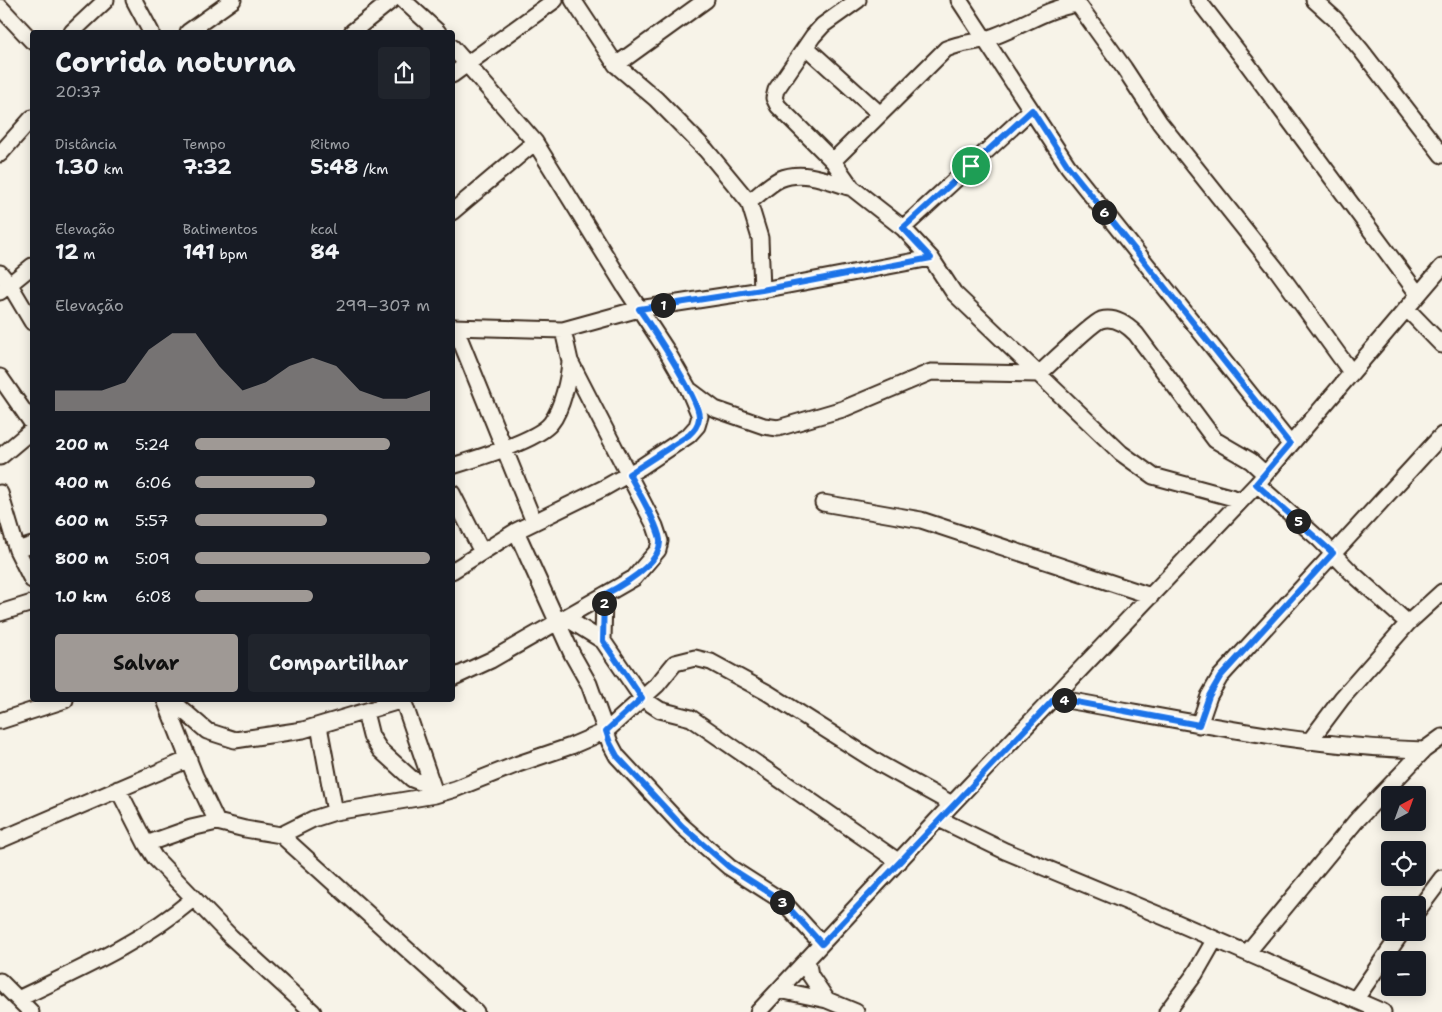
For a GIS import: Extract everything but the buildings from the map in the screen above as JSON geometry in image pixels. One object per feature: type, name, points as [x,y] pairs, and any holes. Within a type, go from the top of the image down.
[{"type":"street","points":[[74,30],[106,0]]},
{"type":"street","points":[[134,0],[150,30]]},
{"type":"street","points":[[191,30],[233,0]]},
{"type":"street","points":[[354,30],[392,0]]},
{"type":"street","points":[[403,0],[436,30]]},
{"type":"street","points":[[455,73],[555,0]]},
{"type":"street","points":[[573,0],[616,65],[656,99],[706,150],[749,202],[760,238],[762,290]]},
{"type":"street","points":[[616,65],[706,0]]},
{"type":"street","points":[[858,0],[823,25],[806,47],[776,90],[774,98],[778,106],[833,161],[852,188],[903,228],[931,258],[954,293],[1121,453],[1138,467],[1164,480],[1241,500]]},
{"type":"street","points":[[959,0],[1068,166],[1290,444]]},
{"type":"street","points":[[1198,0],[1418,294]]},
{"type":"street","points":[[1314,0],[1335,19],[1361,50],[1442,155]]},
{"type":"street","points":[[833,161],[946,49],[962,42],[984,40],[1076,2],[1124,68],[1160,123],[1277,270],[1352,372]]},
{"type":"street","points":[[0,7],[30,39]]},
{"type":"street","points":[[806,47],[880,114]]},
{"type":"street","points":[[455,50],[535,142],[665,348],[688,388],[700,416],[697,426],[682,440],[629,474],[516,531],[455,568]]},
{"type":"street","points":[[903,228],[1032,110]]},
{"type":"street","points":[[0,154],[30,120]]},
{"type":"street","points":[[455,209],[535,142]]},
{"type":"street","points":[[749,202],[779,180],[793,175],[815,176],[852,188]]},
{"type":"street","points":[[455,327],[563,330],[639,309],[762,290],[931,258]]},
{"type":"street","points":[[758,1012],[952,804],[1055,698],[1261,479],[1442,267]]},
{"type":"street","points":[[5,289],[30,268]]},
{"type":"street","points":[[0,273],[5,289],[30,320]]},
{"type":"street","points":[[1407,308],[1421,325],[1442,345]]},
{"type":"street","points":[[688,388],[715,410],[764,426],[778,428],[843,409],[931,372],[1039,374],[1098,321],[1105,319],[1121,322],[1136,334],[1215,440],[1251,461],[1261,479],[1351,572],[1408,623]]},
{"type":"street","points":[[455,329],[534,522]]},
{"type":"street","points":[[455,677],[491,660],[604,595],[639,573],[658,550],[660,541],[655,526],[570,361],[563,330]]},
{"type":"street","points":[[455,465],[505,450],[546,428],[551,423],[569,376],[570,361]]},
{"type":"street","points":[[0,378],[30,420]]},
{"type":"street","points":[[0,457],[30,432]]},
{"type":"street","points":[[1199,725],[1209,696],[1220,677],[1442,435]]},
{"type":"street","points":[[0,493],[5,528],[30,576]]},
{"type":"street","points":[[455,499],[482,552]]},
{"type":"street","points":[[823,503],[921,520],[1151,596]]},
{"type":"street","points":[[516,531],[543,592],[562,620],[572,654],[594,696],[610,743],[617,756],[682,826],[729,867],[782,902],[822,944]]},
{"type":"street","points":[[17,550],[30,545]]},
{"type":"street","points":[[1308,742],[1342,698],[1408,623],[1442,592]]},
{"type":"street","points":[[603,641],[604,595]]},
{"type":"street","points":[[0,613],[30,604]]},
{"type":"street","points":[[562,620],[603,641],[642,698],[660,710],[690,718],[899,862]]},
{"type":"street","points":[[282,835],[313,819],[335,812],[434,791],[570,746],[606,731],[657,684],[675,663],[688,658],[702,659],[768,693],[880,764],[952,804]]},
{"type":"street","points":[[1055,698],[1199,725],[1308,742],[1370,748],[1424,750]]},
{"type":"street","points":[[0,721],[59,702]]},
{"type":"street","points":[[166,702],[217,822]]},
{"type":"street","points":[[173,702],[207,731],[235,740],[303,730],[397,702]]},
{"type":"street","points":[[404,702],[434,791]]},
{"type":"street","points":[[365,712],[371,736],[380,750],[412,779],[434,791]]},
{"type":"street","points":[[319,726],[335,812]]},
{"type":"street","points":[[182,743],[207,731]]},
{"type":"street","points":[[1247,953],[1356,821],[1424,750],[1442,738]]},
{"type":"street","points":[[0,840],[189,759]]},
{"type":"street","points":[[118,789],[155,858],[231,937],[313,1012]]},
{"type":"street","points":[[939,818],[1005,851],[1215,938],[1383,1012]]},
{"type":"street","points":[[146,844],[191,828],[217,822],[282,835],[476,1012]]},
{"type":"street","points":[[1426,899],[1442,878]]},
{"type":"street","points":[[18,999],[132,942],[171,918],[193,899]]},
{"type":"street","points":[[1167,1012],[1195,974],[1215,938]]},
{"type":"street","points":[[1355,1000],[1396,941]]},
{"type":"street","points":[[807,959],[814,981],[828,1000]]},
{"type":"street","points":[[0,981],[31,1012]]},
{"type":"street","points":[[779,990],[828,1000],[856,1012]]},
{"type":"route","points":[[1032,110],[1068,166],[1290,444],[1256,484],[1333,553],[1220,677],[1209,696],[1199,725],[1055,698],[952,804],[822,944],[788,907],[776,897],[729,867],[682,826],[617,756],[606,731],[642,698],[603,641],[604,595],[634,578],[658,550],[660,541],[655,526],[629,474],[689,435],[697,426],[700,416],[688,388],[654,330],[639,309],[762,290],[931,258],[903,228],[971,166],[1032,110]]}]
